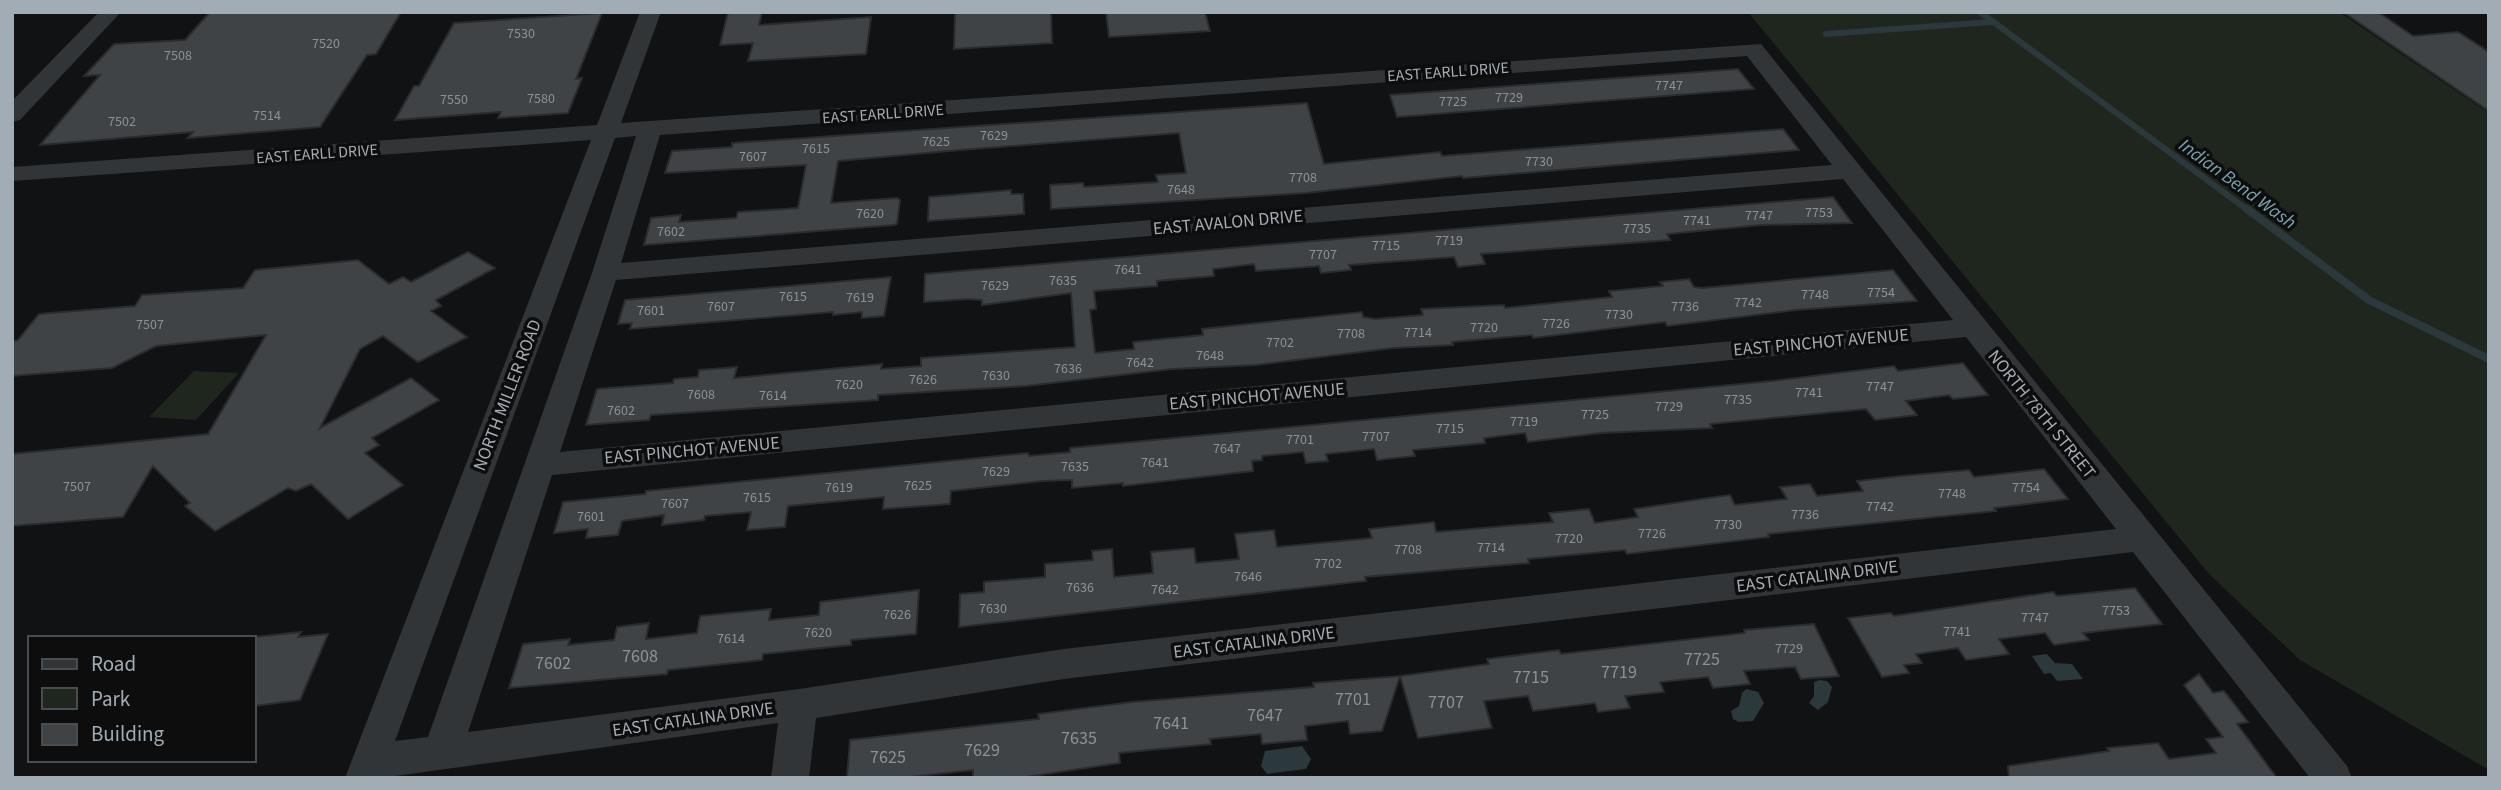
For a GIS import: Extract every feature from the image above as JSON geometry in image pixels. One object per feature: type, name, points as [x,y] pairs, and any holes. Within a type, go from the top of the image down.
[{"type":"street","points":[[12,115],[111,12]]},
{"type":"street","name":"NORTH MILLER ROAD","points":[[365,769],[651,12]]},
{"type":"street","name":"EAST EARLL DRIVE","points":[[12,174],[1753,49]]},
{"type":"street","name":"NORTH 78TH STREET","points":[[1753,49],[2333,778]]},
{"type":"street","points":[[442,752],[605,273],[650,130]]},
{"type":"street","name":"EAST AVALON DRIVE","points":[[605,273],[1851,171]]},
{"type":"street","name":"EAST PINCHOT AVENUE","points":[[540,465],[1973,327]]},
{"type":"street","name":"EAST CATALINA DRIVE","points":[[365,769],[442,752],[799,705],[1064,664],[2142,538]]},
{"type":"street","points":[[790,778],[799,705]]},
{"type":"green space","points":[[1748,12],[2339,12],[2489,113],[2489,770],[2300,660],[2209,574]]},
{"type":"green space","points":[[194,371],[239,373],[196,420],[149,417]]},
{"type":"shaded area","points":[[2047,654],[2055,663],[2072,664],[2083,679],[2057,681],[2051,673],[2044,674],[2032,656]]},
{"type":"shaded area","points":[[1827,681],[1832,687],[1828,702],[1818,710],[1809,703],[1814,696],[1814,682]]},
{"type":"shaded area","points":[[1746,689],[1758,692],[1764,703],[1753,721],[1739,722],[1733,719],[1731,711],[1739,706],[1742,693]]},
{"type":"shaded area","points":[[1302,746],[1311,759],[1306,769],[1267,774],[1261,766],[1265,751]]},
{"type":"building","points":[[210,12],[401,12],[376,54],[367,55],[320,127],[188,138],[193,132],[40,145],[100,75],[84,76],[114,44],[185,40]]},
{"type":"building","points":[[728,12],[762,12],[759,25],[871,17],[866,54],[748,61],[753,43],[720,45]]},
{"type":"building","points":[[955,12],[1051,12],[1052,43],[954,49]]},
{"type":"building","points":[[1106,12],[1205,12],[1210,31],[1109,37]]},
{"type":"building","points":[[2343,12],[2378,12],[2413,36],[2458,32],[2489,52],[2489,111]]},
{"type":"building","points":[[602,13],[576,79],[582,78],[568,113],[498,118],[501,112],[395,120],[414,86],[419,86],[454,23]]},
{"type":"building","points":[[1738,69],[1754,89],[1397,117],[1390,95]]},
{"type":"building","points":[[1307,103],[1324,164],[1440,152],[1442,156],[1783,129],[1799,150],[1462,176],[1306,193],[1051,209],[1050,185],[1083,183],[1084,187],[1158,182],[1156,175],[1186,173],[1179,133],[960,150],[838,161],[831,203],[897,198],[900,200],[897,224],[894,225],[644,245],[651,218],[681,215],[679,222],[736,218],[738,212],[798,208],[806,165],[665,173],[672,151],[732,147],[732,143]]},
{"type":"building","points":[[1011,190],[1011,194],[1023,194],[1024,214],[928,221],[929,197]]},
{"type":"building","points":[[1833,197],[1852,223],[1761,225],[1667,234],[1670,240],[1481,254],[1485,264],[1458,267],[1454,257],[1349,265],[1351,270],[1321,273],[1319,266],[1256,271],[1254,264],[1213,269],[1214,276],[1157,281],[1157,286],[1094,291],[1096,309],[1090,310],[1095,353],[1134,349],[1133,342],[1203,335],[1202,329],[1362,312],[1363,317],[1375,319],[1423,315],[1421,309],[1504,305],[1505,308],[1612,297],[1609,291],[1663,286],[1660,282],[1689,279],[1694,287],[1702,288],[1893,270],[1917,301],[1796,310],[1667,326],[1665,322],[1533,338],[1532,335],[1452,342],[1453,345],[1393,348],[1256,365],[1172,369],[1026,386],[878,395],[878,400],[651,415],[649,420],[586,425],[597,389],[673,383],[674,379],[698,377],[699,370],[737,367],[734,378],[882,364],[881,369],[921,366],[921,358],[1075,347],[1071,293],[982,305],[982,300],[968,299],[924,302],[925,274]]},
{"type":"building","points":[[468,252],[495,268],[436,300],[441,306],[431,311],[467,337],[418,362],[383,336],[360,349],[320,428],[411,378],[439,400],[372,438],[379,445],[365,453],[403,485],[348,519],[311,484],[296,491],[288,488],[215,531],[185,506],[190,503],[153,466],[123,517],[12,526],[12,454],[208,434],[266,335],[156,346],[112,368],[12,376],[12,341],[18,340],[39,314],[135,306],[142,295],[243,288],[255,270],[358,260],[389,284],[403,277],[411,282]]},
{"type":"building","points":[[891,277],[884,316],[862,318],[862,312],[833,315],[833,312],[630,329],[632,323],[618,324],[625,300]]},
{"type":"building","points":[[1963,363],[1988,395],[1953,399],[1949,395],[1906,401],[1917,415],[1875,420],[1866,409],[1710,424],[1712,428],[1601,433],[1528,442],[1525,433],[1484,438],[1485,443],[1413,450],[1415,456],[1377,460],[1374,449],[1326,454],[1328,461],[1306,463],[1303,452],[1262,456],[1262,460],[1252,461],[1253,471],[1123,486],[1123,483],[1072,488],[1072,480],[1043,481],[951,491],[950,504],[883,509],[884,497],[788,506],[785,527],[747,530],[751,512],[705,516],[704,520],[662,525],[664,515],[622,521],[618,535],[586,538],[588,529],[554,533],[563,502],[645,494],[646,491],[1028,453],[1029,456],[1070,452],[1070,448],[1772,381],[1894,366],[1898,371]]},
{"type":"building","points":[[2044,469],[2068,499],[1994,508],[1996,511],[1768,534],[1769,537],[1627,554],[1625,550],[1528,559],[1529,563],[1365,577],[1366,581],[959,627],[960,594],[984,592],[984,582],[1045,577],[1045,564],[1093,560],[1092,551],[1112,549],[1114,577],[1153,573],[1151,552],[1194,548],[1196,563],[1239,559],[1235,534],[1274,530],[1277,547],[1372,538],[1369,529],[1434,522],[1436,532],[1553,522],[1549,513],[1589,509],[1595,523],[1638,517],[1634,509],[1730,495],[1735,505],[1787,499],[1780,487],[1810,484],[1817,496],[1863,491],[1857,481],[1969,470],[1974,477]]},
{"type":"building","points":[[2135,588],[2162,624],[2083,633],[2089,640],[2054,645],[2045,633],[1999,639],[2009,654],[1966,660],[1958,648],[1916,654],[1922,663],[1904,665],[1909,673],[1882,677],[1848,618],[1891,613],[1894,616],[2053,592],[2057,596]]},
{"type":"building","points":[[919,590],[916,634],[851,640],[851,645],[763,654],[762,660],[668,670],[667,674],[509,688],[523,644],[570,639],[568,645],[614,640],[617,627],[649,623],[646,639],[697,633],[700,616],[771,609],[769,620],[819,615],[820,602]]},
{"type":"building","points":[[1814,624],[1839,676],[1801,679],[1795,667],[1744,671],[1750,684],[1713,688],[1708,677],[1660,682],[1664,692],[1625,696],[1630,708],[1598,712],[1595,703],[1533,711],[1528,696],[1484,701],[1492,728],[1418,738],[1400,676],[1489,664],[1487,659],[1559,650],[1561,654],[1745,633],[1744,630]]},
{"type":"building","points":[[301,632],[298,637],[328,634],[300,700],[256,706],[256,637]]},
{"type":"building","points":[[2199,674],[2213,693],[2224,691],[2248,722],[2237,724],[2277,778],[2009,778],[2008,766],[2109,751],[2107,748],[2158,743],[2169,759],[2216,753],[2206,739],[2223,737],[2184,685]]},
{"type":"building","points":[[1400,676],[1382,731],[1350,734],[1348,721],[1305,726],[1307,740],[1262,744],[1261,734],[1210,739],[1211,744],[1119,753],[1120,763],[1019,778],[973,778],[973,770],[901,778],[847,778],[850,740],[1039,719],[1038,714],[1132,702],[1314,687],[1313,683]]},
{"type":"waterway","name":"Indian Bend Wash","points":[[1980,12],[2249,211]]},
{"type":"waterway","points":[[1826,34],[1991,22]]},
{"type":"waterway","name":"Indian Bend Wash","points":[[2247,209],[2369,300],[2489,359]]}]
